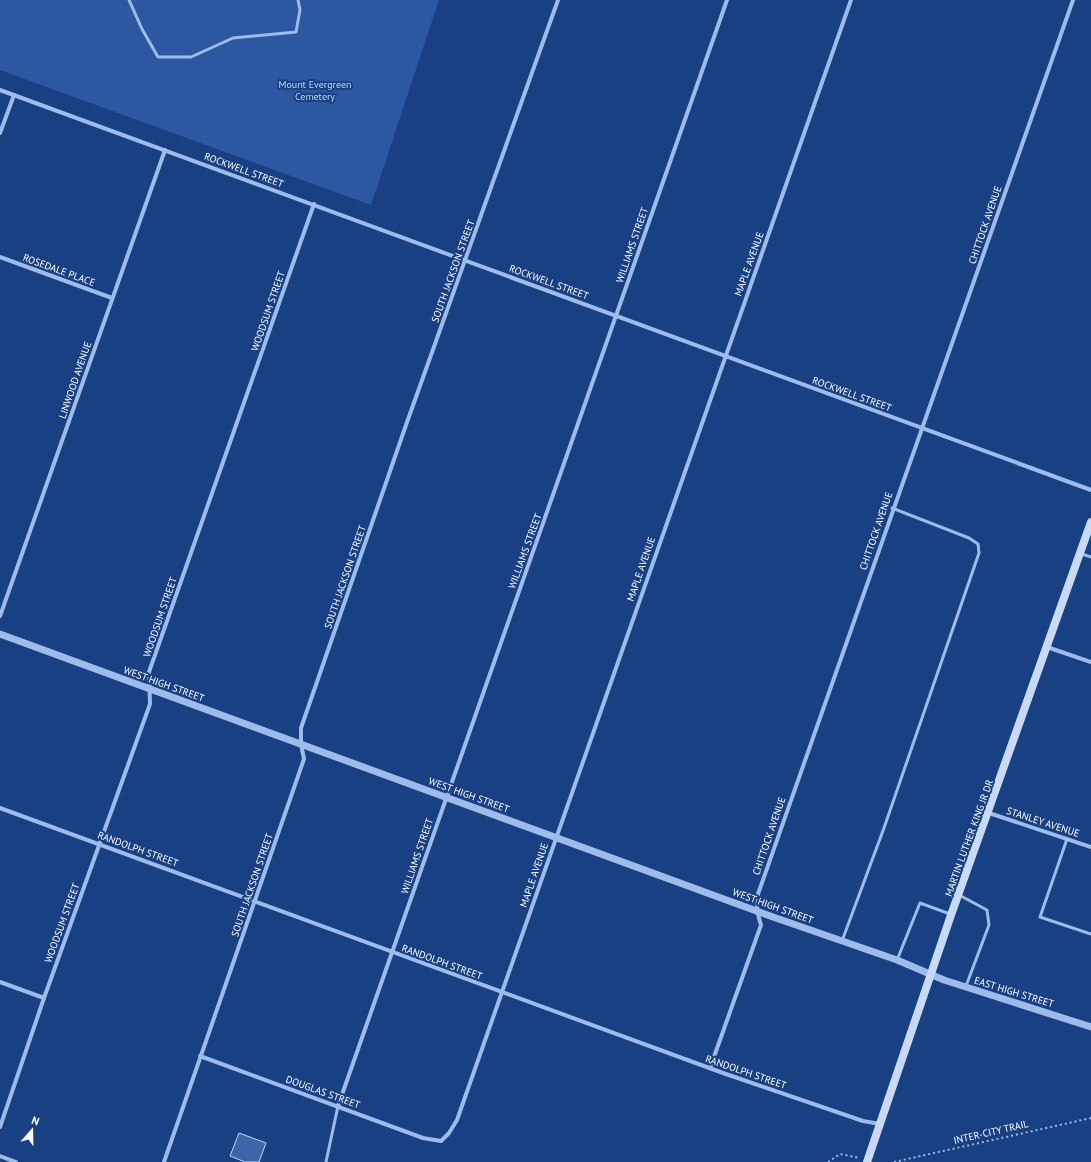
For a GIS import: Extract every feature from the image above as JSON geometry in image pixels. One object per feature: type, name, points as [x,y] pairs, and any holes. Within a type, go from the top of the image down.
[{"type":"main road","name":"MARTIN LUTHER KING JR DR","points":[[867,1162],[931,974],[1091,524]]},
{"type":"street","name":"SOUTH JACKSON STREET","points":[[164,1162],[304,759],[301,744],[301,728],[558,0]]},
{"type":"street","name":"WILLIAMS STREET","points":[[338,1106],[727,0]]},
{"type":"street","name":"MAPLE AVENUE","points":[[441,1140],[449,1133],[457,1120],[851,0]]},
{"type":"street","name":"CHITTOCK AVENUE","points":[[710,1068],[761,925],[758,911],[758,894],[892,508],[1073,0]]},
{"type":"street","name":"ROCKWELL STREET","points":[[0,90],[466,259],[1091,490]]},
{"type":"street","points":[[0,133],[14,95]]},
{"type":"street","name":"LINWOOD AVENUE","points":[[0,616],[165,150]]},
{"type":"street","name":"WOODSUM STREET","points":[[0,1127],[44,998],[150,704],[149,672],[314,204]]},
{"type":"street","name":"ROSEDALE PLACE","points":[[0,257],[112,298]]},
{"type":"street","name":"WEST HIGH STREET","points":[[0,634],[758,911],[897,960],[931,974]]},
{"type":"street","points":[[1047,646],[1091,662]]},
{"type":"street","name":"RANDOLPH STREET","points":[[0,808],[710,1068],[863,1121],[880,1124]]},
{"type":"street","name":"STANLEY AVENUE","points":[[989,813],[1091,847]]},
{"type":"street","name":"EAST HIGH STREET","points":[[931,974],[966,987],[1091,1027]]},
{"type":"street","points":[[0,982],[44,998]]},
{"type":"street","name":"DOUGLAS STREET","points":[[200,1056],[423,1138],[441,1140]]},
{"type":"street","points":[[0,1156],[16,1162]]},
{"type":"lane","points":[[129,0],[142,29],[158,57],[191,57],[233,38],[296,32],[300,10],[298,0]]},
{"type":"lane","points":[[842,941],[884,828],[979,553],[978,544],[969,538],[892,508]]},
{"type":"lane","points":[[1080,553],[1091,557]]},
{"type":"lane","points":[[1067,839],[1040,917],[1091,934]]},
{"type":"lane","points":[[959,895],[987,910],[988,918],[988,925],[966,987]]},
{"type":"lane","points":[[897,960],[920,903],[952,915]]},
{"type":"lane","points":[[326,1162],[338,1106]]},
{"type":"path","name":"INTER-CITY TRAIL","points":[[894,1162],[1091,1118]]},
{"type":"path","points":[[828,1162],[840,1154],[851,1155]]},
{"type":"green space","name":"Mount Evergreen Cemetery","points":[[0,0],[439,0],[371,205],[0,70]]},
{"type":"building","points":[[239,1133],[266,1143],[259,1162],[245,1162],[230,1156]]}]
